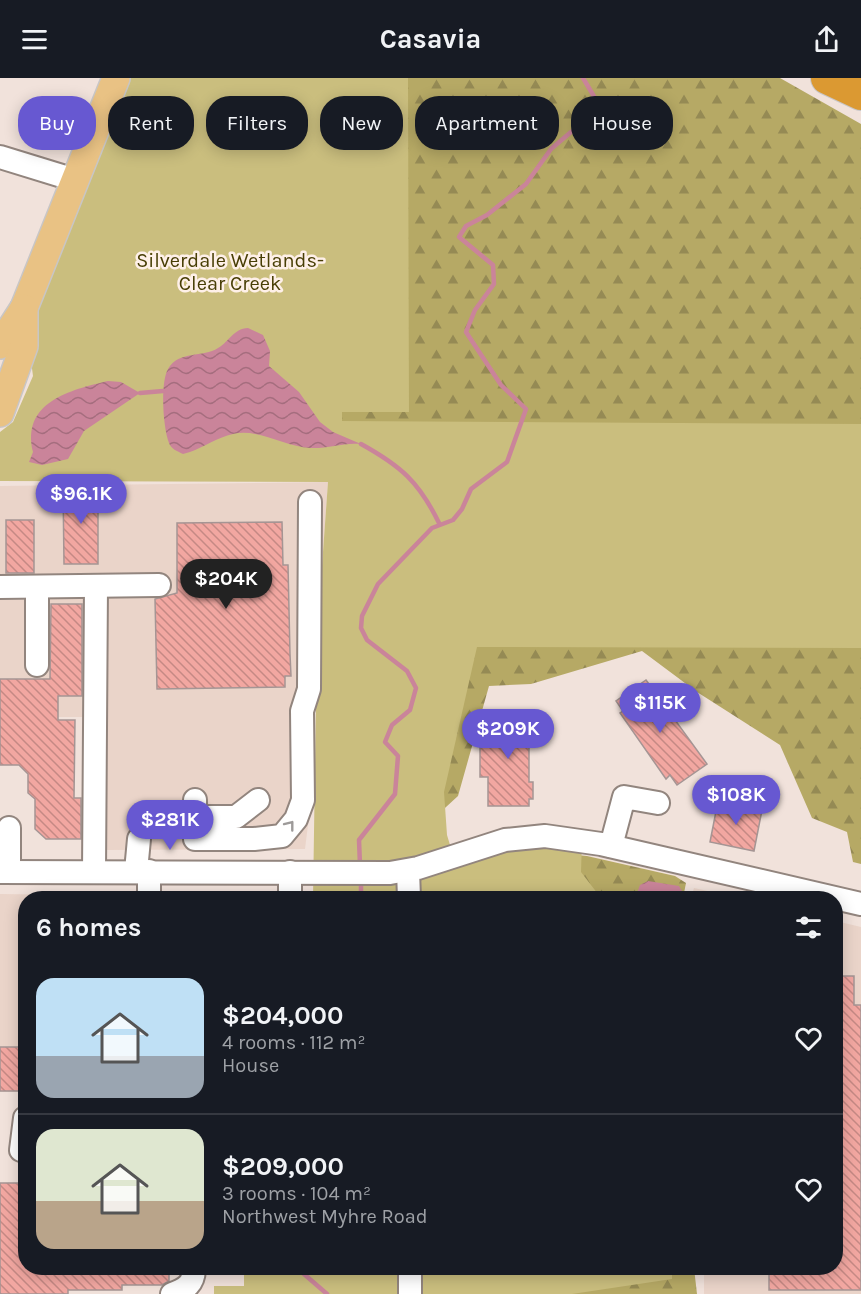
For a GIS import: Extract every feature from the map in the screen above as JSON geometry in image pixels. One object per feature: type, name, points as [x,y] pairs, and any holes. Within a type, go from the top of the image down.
[{"type":"highway","points":[[827,78],[861,94]]},
{"type":"main road","points":[[0,345],[24,308],[116,78]]},
{"type":"main road","points":[[0,413],[24,346],[24,308]]},
{"type":"street","points":[[0,157],[75,180]]},
{"type":"street","points":[[268,837],[236,817],[195,819],[268,837],[282,836],[296,819],[303,800],[302,711],[309,689],[310,502]]},
{"type":"street","points":[[0,587],[159,585]]},
{"type":"street","points":[[94,872],[96,586]]},
{"type":"street","points":[[37,587],[37,664]]},
{"type":"street","points":[[611,846],[624,797],[658,803]]},
{"type":"street","points":[[236,817],[258,800]]},
{"type":"street","points":[[9,828],[4,872],[372,873],[408,871],[477,847],[531,836],[611,846],[805,891]]},
{"type":"street","points":[[139,838],[143,872],[148,891]]},
{"type":"street","points":[[408,871],[409,891]]},
{"type":"street","points":[[290,872],[290,891]]},
{"type":"street","points":[[843,900],[861,904]]},
{"type":"street","points":[[172,1294],[189,1286],[193,1275]]},
{"type":"street","points":[[410,1275],[410,1294]]},
{"type":"shaded area","points":[[328,482],[312,712],[311,801],[305,849],[104,850],[105,717],[0,717],[0,600],[109,598],[109,577],[0,577],[0,486]]},
{"type":"shaded area","points":[[0,894],[18,894],[18,1092],[0,1092]]},
{"type":"shaded area","points":[[843,923],[861,927],[861,1294],[704,1294],[704,1275],[843,1275]]},
{"type":"green space","name":"Silverdale Wetlands- Clear Creek","points":[[116,78],[408,78],[409,412],[342,412],[342,421],[861,424],[861,648],[477,647],[444,792],[447,835],[453,855],[582,841],[581,872],[596,891],[313,891],[317,636],[328,482],[0,481],[0,432],[13,422],[33,376],[24,308],[87,150],[96,150],[96,128],[108,98],[108,150],[194,150],[194,96],[109,96]]},
{"type":"green space","points":[[151,78],[780,78],[861,124],[861,864],[853,862],[847,832],[812,818],[780,745],[697,692],[642,651],[531,684],[489,686],[458,796],[421,830],[341,484],[185,150],[194,150],[194,96],[159,96]]},
{"type":"green space","points":[[547,852],[587,856],[675,876],[686,883],[684,891],[451,891]]},
{"type":"green space","points":[[244,1275],[672,1275],[672,1279],[572,1294],[214,1294],[214,1286],[244,1286]]},
{"type":"green space","points":[[429,1275],[695,1275],[697,1294],[429,1294]]},
{"type":"water","points":[[248,328],[263,335],[270,351],[269,366],[299,392],[320,422],[333,432],[361,444],[310,448],[242,433],[222,437],[183,454],[171,447],[167,436],[163,406],[164,384],[168,369],[178,359],[212,351],[235,333]]},
{"type":"water","points":[[108,381],[121,382],[140,393],[84,431],[68,459],[42,465],[29,462],[33,452],[31,435],[34,421],[41,410],[64,394]]},
{"type":"water","points":[[648,881],[679,886],[682,891],[638,891],[640,885]]},
{"type":"building","points":[[63,487],[98,487],[98,564],[64,564]]},
{"type":"building","points":[[6,520],[34,520],[34,573],[6,573]]},
{"type":"building","points":[[282,522],[283,565],[288,565],[291,676],[285,676],[285,687],[157,689],[155,599],[177,593],[177,523]]},
{"type":"building","points":[[51,604],[82,604],[82,696],[58,696],[58,720],[75,720],[74,798],[81,798],[81,839],[46,839],[35,829],[35,799],[28,793],[28,774],[19,765],[0,765],[0,679],[50,679]]},
{"type":"building","points":[[646,680],[707,764],[677,785],[670,775],[666,779],[620,713],[623,711],[616,701]]},
{"type":"building","points":[[488,715],[529,715],[529,722],[533,722],[533,739],[529,739],[529,782],[533,782],[533,799],[529,799],[529,806],[488,806],[488,777],[480,777],[480,743],[488,743]]},
{"type":"building","points":[[718,801],[762,810],[754,851],[710,842]]},
{"type":"building","points":[[843,976],[854,976],[854,1005],[861,1005],[861,1290],[769,1290],[769,1275],[843,1275]]},
{"type":"building","points":[[0,1047],[18,1047],[18,1091],[0,1091]]},
{"type":"building","points":[[0,1183],[18,1183],[18,1275],[169,1275],[169,1281],[162,1285],[122,1285],[122,1290],[68,1290],[68,1294],[0,1294]]},
{"type":"waterway","points":[[360,865],[359,840],[395,794],[398,756],[385,742],[392,725],[410,710],[416,688],[407,671],[367,640],[361,628],[362,616],[378,584],[432,528],[453,520],[462,509],[471,489],[507,462],[526,409],[501,385],[466,332],[475,310],[494,284],[493,265],[459,237],[466,226],[487,215],[526,184],[551,149],[571,132],[594,120],[595,98],[583,78]]},
{"type":"waterway","points":[[140,393],[163,391]]},
{"type":"waterway","points":[[361,444],[408,476],[424,496],[439,523]]},
{"type":"waterway","points":[[361,880],[361,891]]},
{"type":"waterway","points":[[305,1275],[327,1294]]}]
